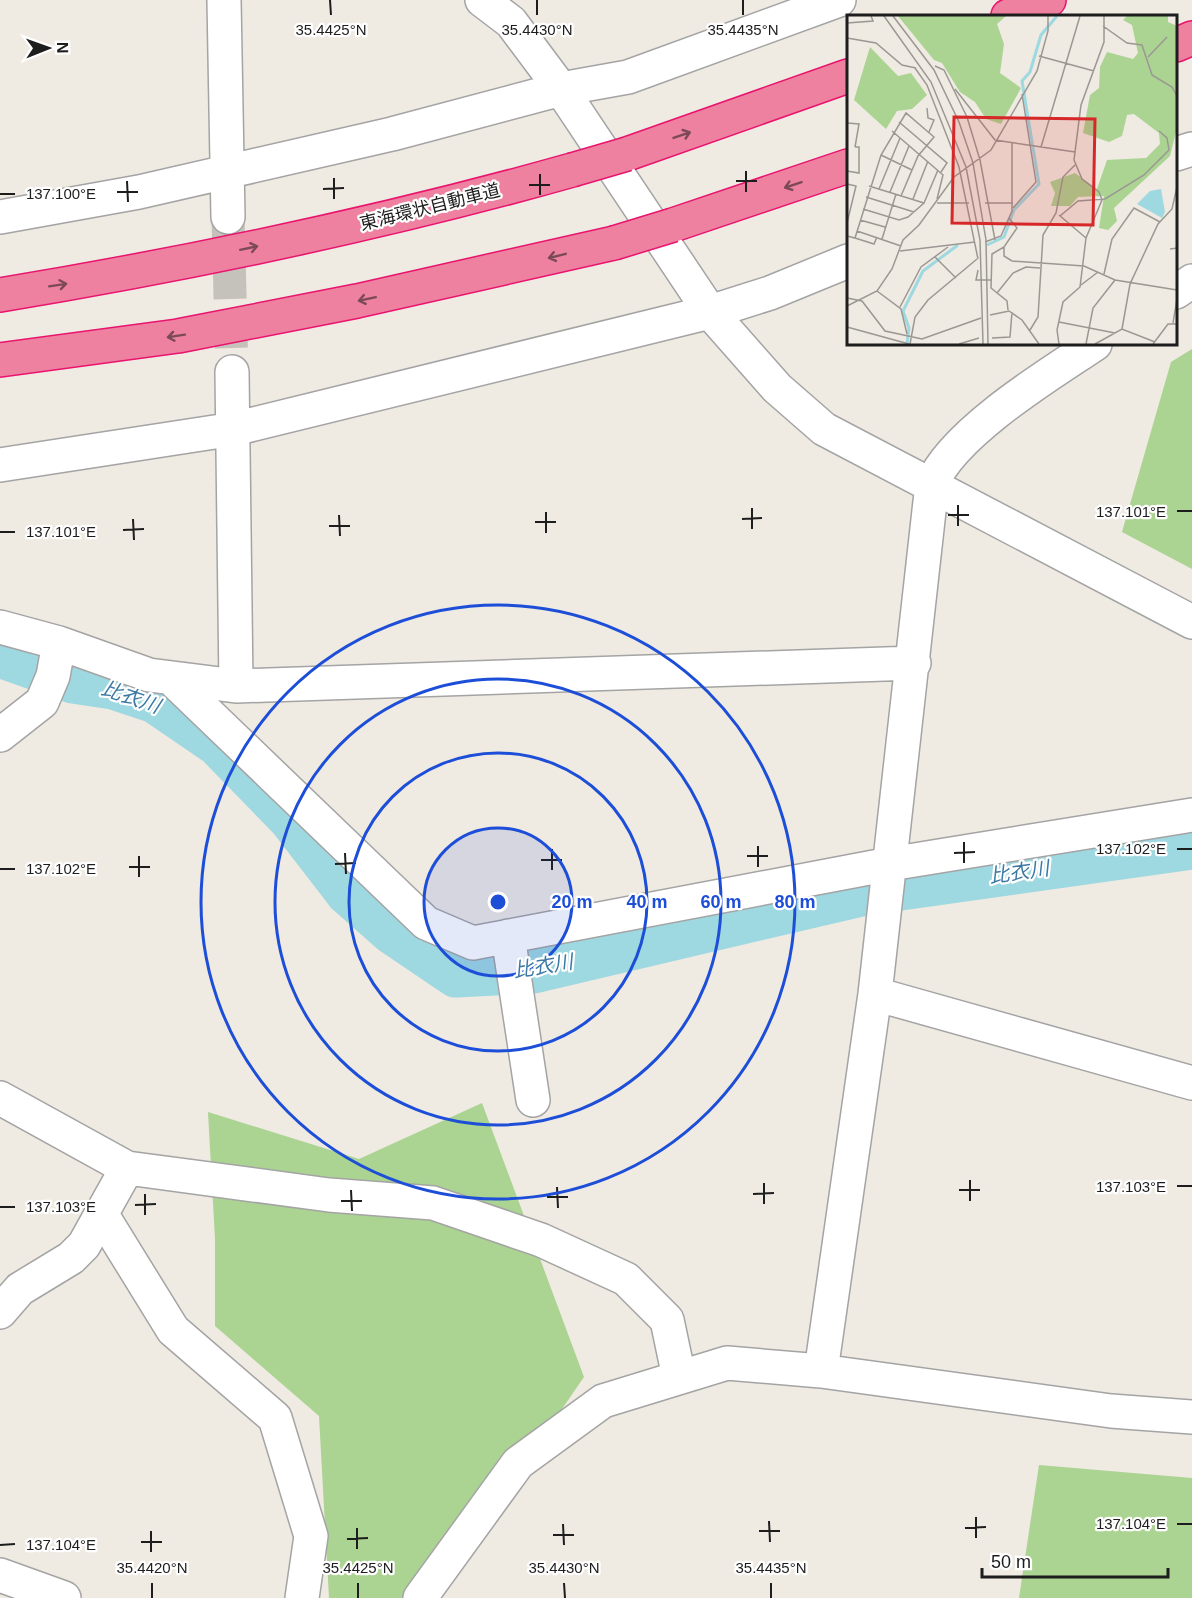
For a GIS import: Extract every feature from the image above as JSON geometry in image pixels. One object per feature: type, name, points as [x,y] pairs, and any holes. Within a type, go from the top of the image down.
[{"type":"highway","points":[[1011,15],[1049,0]]},
{"type":"highway","points":[[1177,45],[1192,38]]},
{"type":"highway","name":"東海環状自動車道","points":[[0,295],[140,272],[489,194],[627,154],[847,77]]},
{"type":"highway","points":[[0,360],[189,333],[404,291],[614,243],[847,167]]},
{"type":"street","points":[[224,0],[228,217]]},
{"type":"street","points":[[483,0],[511,22],[561,89],[710,312],[777,388],[824,429],[1192,622]]},
{"type":"street","points":[[0,217],[139,192],[392,134],[561,89],[628,77],[777,25],[839,0]]},
{"type":"street","points":[[1177,154],[1192,149]]},
{"type":"street","points":[[0,465],[234,429],[710,312],[770,293],[847,262]]},
{"type":"street","points":[[1177,291],[1192,281]]},
{"type":"street","points":[[821,1371],[874,994],[914,663],[932,484],[938,469],[963,439],[1058,368],[1093,345]]},
{"type":"street","points":[[232,372],[236,686]]},
{"type":"street","points":[[0,627],[59,642],[149,675],[236,686],[914,663]]},
{"type":"street","points":[[0,735],[42,702],[53,676],[59,642]]},
{"type":"street","points":[[171,678],[426,923],[473,943],[890,864],[1192,815]]},
{"type":"street","points":[[508,936],[533,1100]]},
{"type":"street","points":[[874,994],[1192,1083]]},
{"type":"street","points":[[0,1098],[127,1168],[329,1195],[433,1203],[541,1240],[626,1280],[667,1320],[679,1377]]},
{"type":"street","points":[[0,1312],[20,1289],[71,1258],[84,1245],[127,1168]]},
{"type":"street","points":[[102,1215],[173,1330],[275,1418],[311,1536],[302,1598]]},
{"type":"street","points":[[420,1598],[519,1463],[603,1401],[727,1363],[821,1371],[1111,1411],[1192,1417]]},
{"type":"street","points":[[0,1575],[64,1598]]},
{"type":"green space","points":[[1192,349],[1192,569],[1122,532],[1171,362]]},
{"type":"green space","points":[[482,1103],[584,1377],[432,1598],[329,1598],[319,1416],[215,1326],[215,1239],[208,1112],[359,1159]]},
{"type":"green space","points":[[1039,1465],[1192,1478],[1192,1598],[1019,1598]]},
{"type":"waterway","name":"比衣川","points":[[0,655],[73,681],[113,687],[155,701],[218,744],[291,819],[348,893],[391,931],[456,975],[533,971],[865,893],[1192,847]]},
{"type":"tunnel","points":[[228,217],[232,372]]}]
